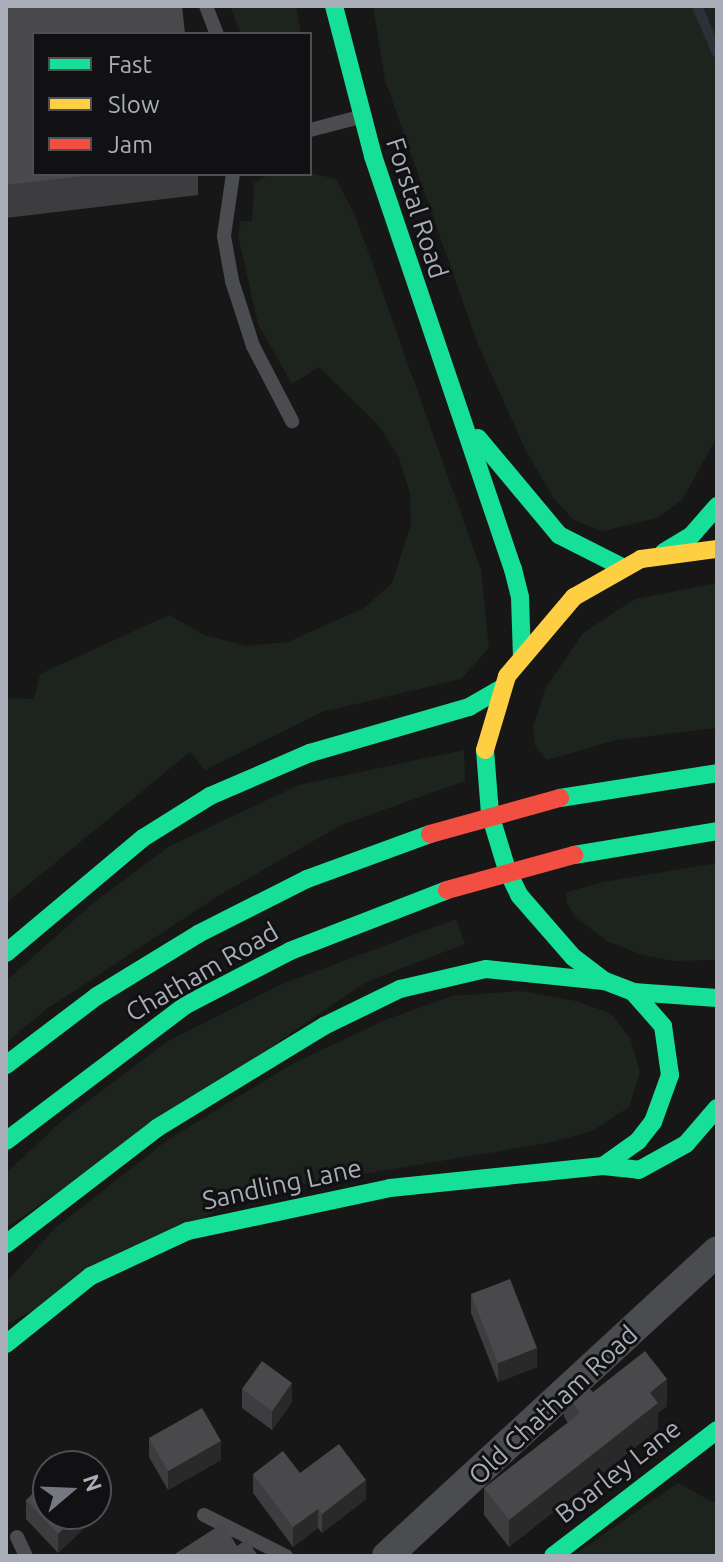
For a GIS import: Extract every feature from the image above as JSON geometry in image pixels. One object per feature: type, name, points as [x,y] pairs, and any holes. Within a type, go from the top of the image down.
[{"type":"main road","name":"Forstal Road","points":[[334,6],[361,116],[408,266],[466,421],[520,597],[522,657]]},
{"type":"main road","name":"Forstal Road","points":[[466,421],[551,528],[620,566]]},
{"type":"main road","points":[[717,506],[691,536],[664,552],[620,566],[574,597],[522,657],[499,690],[484,760],[495,841],[519,895],[573,957],[605,981],[633,992],[717,998]]},
{"type":"main road","points":[[664,552],[717,549]]},
{"type":"main road","points":[[6,953],[143,838],[210,796],[310,753],[469,707],[499,690]]},
{"type":"main road","name":"Chatham Road","points":[[6,1065],[97,996],[198,934],[307,879],[430,834],[560,798],[717,773]]},
{"type":"main road","name":"Chatham Road","points":[[6,1141],[186,1005],[290,951],[447,890],[574,855],[717,831]]},
{"type":"main road","points":[[6,1244],[157,1128],[324,1026],[400,989],[486,969],[605,981]]},
{"type":"main road","name":"Sandling Lane","points":[[603,1166],[638,1141],[653,1122],[670,1075],[663,1026],[633,992]]},
{"type":"main road","name":"Sandling Lane","points":[[6,1344],[91,1276],[138,1250],[202,1227],[315,1200],[603,1166],[639,1170],[661,1162],[686,1144],[717,1108]]},
{"type":"main road","name":"Boarley Lane","points":[[553,1556],[717,1430]]},
{"type":"street","name":"Old Chatham Road","points":[[387,1556],[717,1251]]},
{"type":"lane","points":[[206,6],[216,32]]},
{"type":"lane","points":[[312,129],[361,116]]},
{"type":"lane","points":[[233,176],[224,236],[232,281],[253,346],[292,421]]},
{"type":"lane","points":[[204,1515],[286,1556]]},
{"type":"lane","points":[[17,1537],[26,1556]]},
{"type":"shaded area","points":[[230,6],[296,6],[301,32],[240,32]]},
{"type":"shaded area","points":[[373,6],[717,6],[717,437],[682,500],[657,518],[603,531],[575,521],[554,499],[525,449],[477,342],[385,80]]},
{"type":"shaded area","points":[[312,173],[336,179],[355,215],[481,570],[489,648],[461,679],[322,712],[205,770],[190,752],[6,903],[6,698],[34,699],[40,674],[169,615],[204,635],[247,646],[288,642],[364,608],[392,583],[411,525],[410,494],[399,457],[379,426],[319,367],[292,384],[258,324],[238,235],[241,221],[252,221],[254,183],[266,176],[312,176]]},
{"type":"shaded area","points":[[717,583],[717,728],[616,740],[547,760],[535,746],[533,727],[545,689],[583,633],[635,599]]},
{"type":"shaded area","points":[[464,750],[465,781],[341,825],[218,896],[45,1010],[6,1043],[6,981],[91,905],[170,846],[299,785]]},
{"type":"shaded area","points":[[717,863],[717,960],[674,961],[642,955],[607,941],[576,918],[566,901],[567,892],[603,882]]},
{"type":"shaded area","points":[[456,919],[465,944],[366,982],[6,1228],[6,1173],[62,1121],[168,1041],[282,984]]},
{"type":"shaded area","points":[[521,991],[576,1001],[610,1013],[630,1038],[640,1072],[629,1107],[592,1131],[548,1143],[250,1193],[6,1325],[6,1283],[54,1229],[169,1139],[292,1064],[385,1020],[452,996]]},
{"type":"shaded area","points":[[678,1483],[717,1504],[717,1556],[572,1556]]},
{"type":"building","points":[[6,6],[182,6],[185,32],[32,32],[32,176],[83,176],[6,185]]},
{"type":"building","points":[[510,1279],[537,1348],[498,1363],[471,1294]]},
{"type":"building","points":[[645,1351],[667,1379],[650,1393],[658,1403],[509,1520],[484,1488],[580,1413],[564,1390],[578,1378],[593,1392]]},
{"type":"building","points":[[262,1361],[292,1383],[272,1411],[242,1389]]},
{"type":"building","points":[[202,1408],[221,1441],[168,1471],[149,1438]]},
{"type":"building","points":[[339,1444],[366,1480],[322,1514],[318,1509],[293,1527],[253,1474],[283,1451],[300,1473]]},
{"type":"building","points":[[223,1523],[237,1546],[247,1539],[258,1556],[172,1556]]},
{"type":"waterway","points":[[697,6],[717,53]]},
{"type":"traffic: fast","points":[[334,6],[373,156],[513,569],[520,597],[522,657]]},
{"type":"traffic: fast","points":[[478,438],[559,535],[620,566]]},
{"type":"traffic: fast","points":[[664,552],[691,536],[717,506]]},
{"type":"traffic: fast","points":[[6,953],[143,838],[210,796],[310,753],[469,707],[499,690]]},
{"type":"traffic: fast","points":[[485,750],[490,814],[507,870],[519,895],[573,957],[605,981],[633,992],[717,998]]},
{"type":"traffic: fast","points":[[560,798],[717,773]]},
{"type":"traffic: fast","points":[[574,855],[717,831]]},
{"type":"traffic: fast","points":[[6,1065],[97,996],[198,934],[307,879],[430,834]]},
{"type":"traffic: fast","points":[[6,1141],[186,1005],[290,951],[447,890]]},
{"type":"traffic: fast","points":[[6,1244],[157,1128],[324,1026],[400,989],[486,969],[603,981]]},
{"type":"traffic: fast","points":[[603,1166],[638,1141],[653,1122],[670,1075],[663,1026],[633,992]]},
{"type":"traffic: fast","points":[[6,1344],[91,1276],[188,1231],[390,1188],[603,1166],[639,1170],[686,1144],[717,1108]]},
{"type":"traffic: fast","points":[[553,1556],[717,1430]]},
{"type":"traffic: slow","points":[[485,750],[507,676],[574,597],[641,559],[717,549]]},
{"type":"traffic: jam","points":[[430,834],[560,798]]},
{"type":"traffic: jam","points":[[447,890],[574,855]]}]
